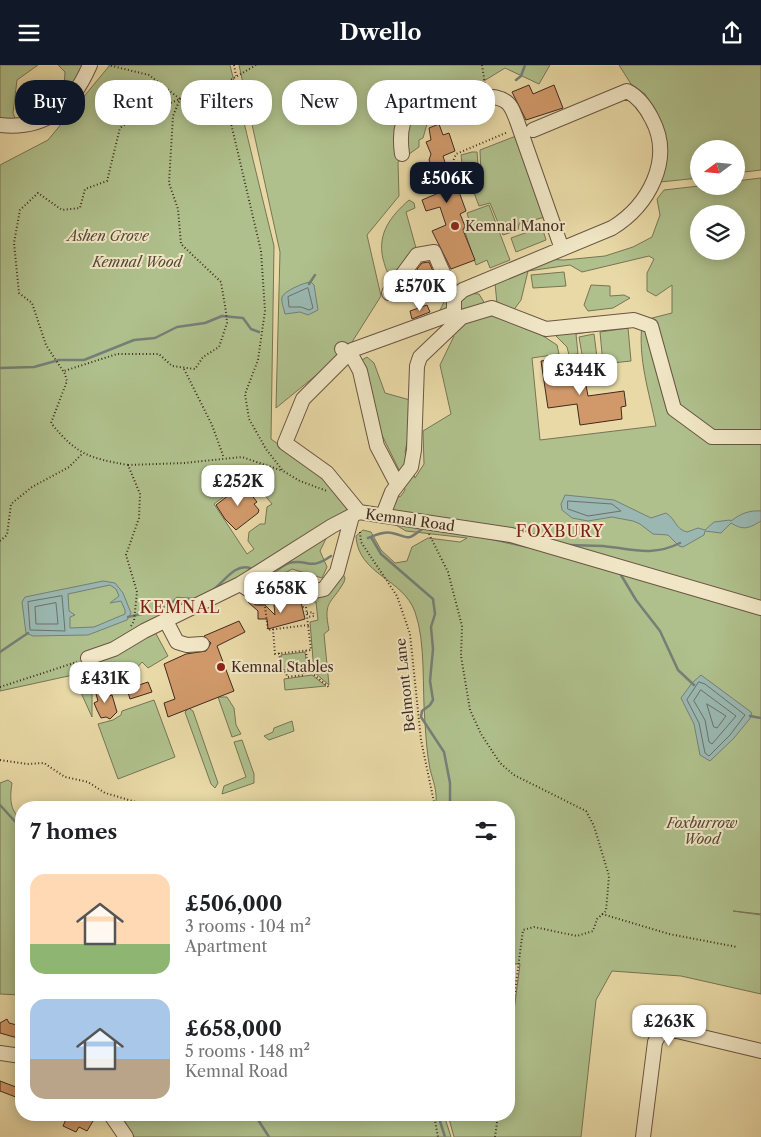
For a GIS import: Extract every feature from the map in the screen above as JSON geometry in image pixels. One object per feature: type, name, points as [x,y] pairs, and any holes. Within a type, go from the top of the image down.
[{"type":"street","points":[[0,125],[13,126],[33,123],[56,113],[74,97],[90,65]]},
{"type":"street","points":[[454,298],[463,290],[612,228],[626,220],[638,207],[658,171],[661,156],[655,124],[648,110],[635,95],[627,91],[526,129]]},
{"type":"street","points":[[495,97],[504,100],[526,129],[562,249]]},
{"type":"street","points":[[402,154],[403,125]]},
{"type":"street","points":[[240,584],[249,591],[264,598],[305,594],[324,589],[335,578],[355,514],[327,473],[285,443],[303,399],[345,350],[352,350],[454,313],[454,298],[434,252],[417,255],[389,293]]},
{"type":"street","points":[[383,515],[397,485],[411,467],[414,449],[417,366],[420,357],[462,317],[492,308],[546,329],[634,320],[651,325],[674,409],[712,437],[761,437]]},
{"type":"street","points":[[345,350],[354,360],[363,381],[377,446],[397,485]]},
{"type":"street","name":"Kemnal Road","points":[[88,658],[114,649],[240,584],[355,514],[383,515],[422,520],[511,535],[761,608]]},
{"type":"street","points":[[166,621],[177,642],[188,645],[202,644]]},
{"type":"street","points":[[643,1137],[655,1041],[659,1035],[673,1030],[761,1051]]},
{"type":"street","points":[[0,1053],[15,1055]]},
{"type":"street","points":[[115,1121],[126,1137]]},
{"type":"path","points":[[108,65],[149,75],[180,99]]},
{"type":"path","points":[[234,65],[236,77]]},
{"type":"path","points":[[231,80],[256,65]]},
{"type":"path","points":[[482,65],[485,80]]},
{"type":"path","points":[[64,371],[118,354],[159,353],[172,366],[195,369],[203,357],[219,347],[227,322],[221,282],[181,244],[178,209],[169,183],[172,116],[180,99]]},
{"type":"path","points":[[180,99],[133,118],[120,128],[107,181],[85,189],[80,208],[62,210],[38,193],[20,210],[14,243],[20,293],[32,303],[46,345],[64,371],[67,381],[51,423],[64,439],[82,454],[128,465],[184,463],[224,457],[242,457],[283,471],[300,481],[335,493]]},
{"type":"path","points":[[231,125],[261,251],[265,311],[258,360],[245,394],[250,419],[266,449],[283,471]]},
{"type":"path","points":[[448,176],[456,154],[526,129]]},
{"type":"path","points":[[183,368],[212,425],[224,457]]},
{"type":"path","points":[[0,541],[7,535],[11,504],[32,487],[69,467],[82,454]]},
{"type":"path","points":[[128,465],[140,494],[139,518],[126,555],[137,592],[134,621]]},
{"type":"path","name":"Belmont Lane","points":[[355,514],[360,521],[361,542],[397,596],[410,634],[421,740],[434,801]]},
{"type":"path","points":[[422,520],[448,572],[462,626],[461,656],[470,710],[481,735],[500,763],[514,775],[586,811],[597,834],[609,876],[606,911],[597,919],[593,931],[577,936],[534,927],[523,930],[515,991]]},
{"type":"path","points":[[273,629],[275,654],[311,650],[306,607],[302,607],[302,603],[306,602],[305,594]]},
{"type":"path","points":[[264,598],[268,630],[308,625]]},
{"type":"path","points":[[307,613],[314,612],[314,617],[307,617]]},
{"type":"path","points":[[306,650],[308,669]]},
{"type":"path","points":[[279,653],[282,672],[312,669],[313,674],[330,688]]},
{"type":"path","points":[[0,687],[88,658]]},
{"type":"path","points":[[286,671],[287,677],[304,675],[304,670]]},
{"type":"path","points":[[0,760],[27,764],[44,763],[65,777],[88,782],[105,793],[133,801]]},
{"type":"path","points":[[602,914],[669,934],[736,947]]},
{"type":"path","points":[[435,1121],[438,1137]]},
{"type":"path","points":[[495,1137],[497,1121]]},
{"type":"green space","points":[[0,65],[38,65],[15,80],[13,113],[15,123],[0,123]]},
{"type":"green space","points":[[58,65],[87,65],[78,80],[64,80],[65,72]]},
{"type":"green space","name":"Kemnal Wood","points":[[110,65],[230,65],[234,80],[181,80],[181,125],[245,125],[274,246],[271,439],[359,502],[336,518],[320,551],[327,567],[322,578],[292,569],[270,582],[260,594],[239,579],[155,632],[168,656],[148,668],[142,662],[136,669],[117,670],[92,688],[92,717],[73,675],[0,691],[0,165],[48,140],[60,125],[85,125],[85,95],[95,83],[95,125],[171,125],[171,80],[98,80]],"holes":[[[250,477],[272,504],[267,507],[265,524],[260,524],[249,532],[248,541],[254,549],[247,554],[214,504]]]},
{"type":"green space","points":[[239,65],[550,65],[539,84],[505,68],[485,80],[367,80],[367,125],[427,125],[423,138],[419,140],[419,147],[398,162],[399,196],[367,235],[381,296],[347,350],[276,408],[280,252],[252,125],[272,125],[272,80],[242,80]]},
{"type":"green space","points":[[619,65],[761,65],[761,170],[745,172],[745,140],[690,140],[690,179],[660,182],[654,109],[645,94],[631,84]]},
{"type":"green space","points":[[516,136],[545,217],[519,224],[518,230],[503,235],[490,203],[479,206],[470,182],[481,176],[480,150]]},
{"type":"green space","points":[[477,152],[479,176],[475,178],[462,163],[461,155]]},
{"type":"green space","name":"Foxburrow Wood","points":[[761,178],[761,914],[733,911],[761,915],[761,994],[681,976],[612,971],[596,1000],[581,1137],[454,1137],[450,1121],[515,1121],[515,1003],[520,964],[515,964],[515,801],[436,801],[427,746],[421,637],[415,612],[401,591],[364,560],[356,536],[363,530],[371,532],[381,550],[395,563],[407,561],[412,547],[428,538],[460,542],[467,538],[406,531],[394,524],[390,500],[401,496],[405,490],[401,474],[379,429],[362,360],[367,357],[374,363],[385,393],[410,400],[409,433],[405,452],[415,478],[424,464],[423,431],[451,414],[440,365],[454,336],[440,310],[446,298],[464,293],[479,294],[485,304],[534,330],[557,345],[559,354],[532,358],[540,440],[656,426],[643,363],[642,324],[652,318],[672,313],[672,285],[656,296],[647,291],[647,273],[654,259],[649,256],[582,272],[570,265],[528,271],[521,300],[513,311],[497,304],[495,283],[539,259],[564,260],[605,256],[633,247],[652,237],[660,215],[657,199],[664,190],[690,187],[690,195],[745,195],[745,180]]},
{"type":"green space","points":[[409,200],[414,203],[415,208],[406,212],[416,248],[393,277],[391,277],[383,259],[382,241],[391,219]]},
{"type":"green space","points":[[489,205],[510,260],[490,268],[487,260],[476,265],[464,229],[468,228],[467,225],[470,223],[467,213]]},
{"type":"green space","points":[[542,227],[546,240],[516,252],[511,238]]},
{"type":"green space","points":[[564,272],[566,286],[533,288],[531,275]]},
{"type":"green space","points":[[591,285],[610,286],[610,296],[624,295],[630,298],[613,308],[588,311],[584,305]]},
{"type":"green space","points":[[593,325],[594,331],[576,334],[578,354],[569,355],[567,347],[556,336],[556,332]]},
{"type":"green space","points":[[628,328],[631,361],[603,364],[600,332]]},
{"type":"green space","points":[[594,334],[598,365],[584,366],[579,337]]},
{"type":"green space","points":[[342,572],[345,578],[344,582],[329,603],[327,620],[329,630],[324,634],[329,685],[314,672],[310,622],[318,620],[316,602],[307,601],[306,595]]},
{"type":"green space","points":[[305,652],[307,667],[282,670],[281,655]]},
{"type":"green space","points":[[312,675],[326,686],[285,690],[284,679]]},
{"type":"green space","points":[[178,676],[190,709],[193,711],[218,783],[215,788],[211,784],[185,712],[187,710],[176,677]]},
{"type":"green space","points":[[218,697],[227,697],[234,708],[236,725],[241,734],[232,737]]},
{"type":"green space","points":[[154,700],[175,757],[118,779],[98,724],[113,720],[121,715],[122,711]]},
{"type":"green space","points":[[292,721],[294,731],[269,740],[264,736],[273,732],[274,728]]},
{"type":"green space","points":[[242,740],[254,774],[254,783],[222,794],[224,786],[246,777],[234,742]]},
{"type":"green space","points":[[8,780],[12,783],[11,798],[15,813],[15,995],[0,994],[0,783]]},
{"type":"green space","points":[[125,1121],[446,1121],[451,1137],[134,1137]]},
{"type":"water","points":[[311,282],[314,285],[318,310],[308,315],[300,312],[285,314],[282,297],[295,287]]},
{"type":"water","points":[[565,495],[614,500],[651,518],[666,513],[680,529],[687,532],[698,528],[705,530],[714,522],[731,521],[741,514],[753,511],[761,511],[761,521],[746,528],[731,523],[721,533],[705,531],[704,535],[683,547],[679,546],[668,535],[653,534],[633,521],[612,517],[588,521],[572,518],[562,510],[561,504]]},
{"type":"water","points":[[103,581],[115,583],[123,593],[131,613],[127,620],[88,635],[33,636],[26,633],[22,602],[25,597]],"holes":[[[110,585],[116,589],[119,596],[110,603],[121,601],[125,614],[94,627],[70,628],[70,617],[75,615],[69,611],[68,594]]]},
{"type":"water","points":[[701,675],[751,712],[752,716],[734,738],[710,761],[700,755],[694,724],[681,698],[692,683]]},
{"type":"building","points":[[529,85],[533,94],[554,85],[563,108],[526,120],[512,92]]},
{"type":"building","points":[[439,125],[443,135],[449,133],[455,151],[443,156],[447,169],[442,171],[450,191],[458,189],[466,211],[460,214],[465,226],[463,230],[475,260],[451,269],[432,231],[446,225],[440,207],[426,211],[422,200],[441,192],[429,160],[431,154],[426,142],[431,140],[429,128]]},
{"type":"building","points":[[429,262],[439,285],[433,287],[430,285],[427,277],[420,275],[417,269],[422,263]]},
{"type":"building","points":[[427,305],[430,312],[412,319],[410,311]]},
{"type":"building","points":[[561,358],[565,382],[585,380],[588,396],[624,391],[626,406],[621,407],[622,419],[580,425],[577,404],[548,408],[541,361]]},
{"type":"building","points":[[243,484],[257,502],[254,504],[259,510],[258,513],[236,530],[225,519],[216,505]]},
{"type":"building","points":[[249,601],[256,605],[265,605],[275,615],[274,605],[301,602],[305,619],[268,629],[267,619],[258,619],[258,611]]},
{"type":"building","points":[[239,621],[245,632],[217,646],[234,691],[168,717],[164,703],[175,699],[164,664],[186,654],[206,651],[211,643],[204,636]]},
{"type":"building","points":[[148,682],[152,692],[130,699],[127,689]]},
{"type":"building","points":[[97,686],[104,690],[106,697],[112,695],[117,712],[110,719],[106,717],[101,718],[94,703],[98,701],[96,694]]},
{"type":"building","points":[[7,1019],[9,1023],[15,1024],[15,1037],[0,1033],[0,1023]]},
{"type":"building","points":[[0,1081],[15,1087],[15,1097],[0,1091]]},
{"type":"building","points":[[65,1121],[93,1121],[87,1131],[79,1127],[76,1132],[63,1126]]},
{"type":"waterway","points":[[516,80],[521,76],[525,65]]},
{"type":"waterway","points":[[309,284],[315,275]]},
{"type":"waterway","points":[[0,368],[34,367],[59,360],[84,360],[134,340],[155,338],[177,327],[205,323],[222,316],[243,318],[251,329],[259,332]]},
{"type":"waterway","points":[[368,538],[386,533],[409,537],[422,529]]},
{"type":"waterway","points":[[371,537],[381,554],[433,599],[435,614],[431,627],[433,649],[430,681],[433,700],[422,711],[421,717],[444,752],[450,783],[450,801]]},
{"type":"waterway","points":[[488,538],[528,547]]},
{"type":"waterway","points":[[603,546],[651,551],[680,543]]},
{"type":"waterway","points":[[568,545],[603,546]]},
{"type":"waterway","points":[[271,572],[289,563],[313,564],[331,556]]},
{"type":"waterway","points":[[213,590],[239,568],[250,568]]},
{"type":"waterway","points":[[621,575],[636,600],[660,631],[678,670],[694,685]]},
{"type":"waterway","points":[[128,617],[166,607],[177,598],[195,599]]},
{"type":"waterway","points":[[0,652],[28,633]]},
{"type":"waterway","points":[[750,716],[761,718]]},
{"type":"waterway","points":[[0,805],[15,821]]},
{"type":"waterway","points":[[259,1121],[269,1137]]},
{"type":"waterway","points":[[440,1121],[445,1137]]},
{"type":"place","name":"Kemnal Manor","points":[[455,226]]},
{"type":"place","name":"Kemnal Stables","points":[[221,667]]},
{"type":"district","name":"FOXBURY","points":[[560,531]]},
{"type":"district","name":"KEMNAL","points":[[180,607]]},
{"type":"park label","name":"Ashen Grove","points":[[108,236]]}]
